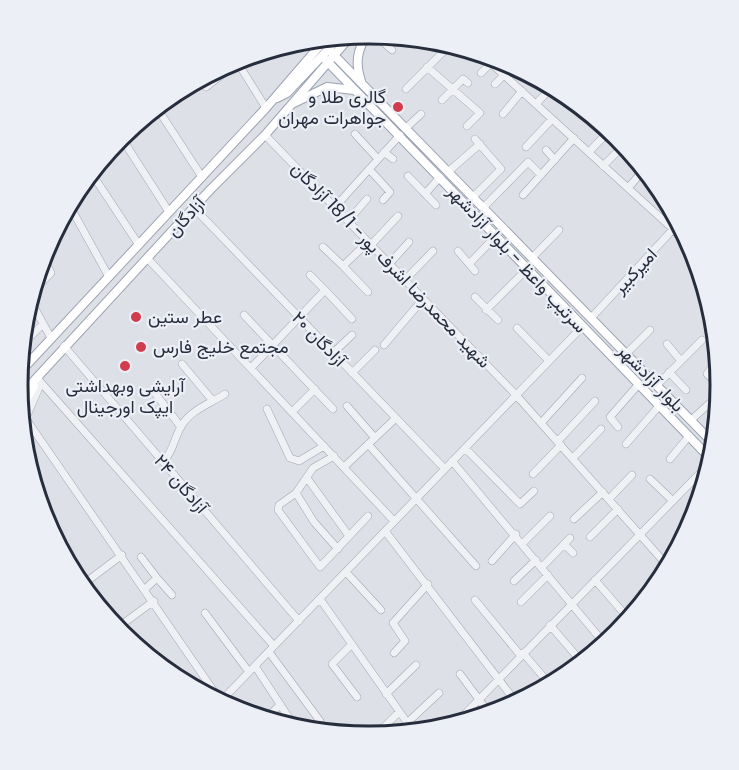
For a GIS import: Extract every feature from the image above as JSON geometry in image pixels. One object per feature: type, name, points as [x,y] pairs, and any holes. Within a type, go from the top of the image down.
[{"type":"main road","points":[[290,105],[327,87],[361,88],[357,69],[361,44]]},
{"type":"main road","name":"سرتیپ واعظ - بلوار آزادشهر","points":[[324,51],[403,131],[449,171],[592,316]]},
{"type":"main road","name":"آزادگان","points":[[28,390],[39,381],[64,346],[265,135],[290,105],[324,51]]},
{"type":"main road","name":"آزادگان","points":[[29,362],[268,105],[324,51]]},
{"type":"main road","name":"سرتیپ واعظ - بلوار آزادشهر","points":[[403,131],[440,177],[581,328],[704,452]]},
{"type":"main road","name":"بلوار آزادشهر","points":[[592,316],[707,437]]},
{"type":"main road","points":[[29,397],[39,381]]},
{"type":"street","points":[[386,45],[392,50]]},
{"type":"street","points":[[406,89],[442,52]]},
{"type":"street","points":[[481,73],[488,66]]},
{"type":"street","points":[[427,67],[480,113],[467,126]]},
{"type":"street","points":[[242,69],[268,105]]},
{"type":"street","points":[[498,69],[603,166],[669,222]]},
{"type":"street","points":[[495,84],[506,73]]},
{"type":"street","points":[[442,100],[463,79],[468,83]]},
{"type":"street","points":[[503,114],[522,91]]},
{"type":"street","points":[[536,104],[546,93]]},
{"type":"street","points":[[335,207],[421,114]]},
{"type":"street","points":[[161,115],[202,177]]},
{"type":"street","points":[[526,147],[552,119]]},
{"type":"street","name":"شهید محمدرضا اشرف پور- 18/1 آزادگان","points":[[265,135],[542,422],[662,560]]},
{"type":"street","points":[[354,135],[378,159]]},
{"type":"street","points":[[589,152],[603,137]]},
{"type":"street","points":[[523,195],[574,138]]},
{"type":"street","points":[[449,171],[477,141],[501,169],[474,196]]},
{"type":"street","points":[[127,146],[169,212]]},
{"type":"street","points":[[546,150],[555,159]]},
{"type":"street","points":[[603,166],[618,151]]},
{"type":"street","points":[[384,152],[393,159]]},
{"type":"street","points":[[484,207],[528,162],[541,175]]},
{"type":"street","points":[[369,169],[390,192],[383,200]]},
{"type":"street","points":[[408,176],[436,205]]},
{"type":"street","points":[[628,188],[639,176]]},
{"type":"street","points":[[426,194],[440,177]]},
{"type":"street","points":[[96,181],[139,245]]},
{"type":"street","points":[[348,221],[367,199]]},
{"type":"street","name":"۲۰ آزادگان","points":[[194,208],[445,469]]},
{"type":"street","points":[[74,214],[109,277]]},
{"type":"street","points":[[343,266],[398,216]]},
{"type":"street","points":[[533,257],[559,230]]},
{"type":"street","name":"امیرکبیر","points":[[592,316],[673,231]]},
{"type":"street","points":[[469,264],[496,236]]},
{"type":"street","points":[[389,264],[409,242]]},
{"type":"street","points":[[323,247],[368,292]]},
{"type":"street","points":[[405,280],[433,251]]},
{"type":"street","points":[[458,251],[475,271]]},
{"type":"street","points":[[148,259],[394,521]]},
{"type":"street","points":[[486,310],[526,269]]},
{"type":"street","points":[[310,275],[352,319]]},
{"type":"street","points":[[251,368],[300,319],[325,290]]},
{"type":"street","points":[[475,297],[498,320]]},
{"type":"street","points":[[384,345],[423,299]]},
{"type":"street","points":[[36,312],[51,338]]},
{"type":"street","points":[[244,315],[333,409]]},
{"type":"street","points":[[32,335],[43,324]]},
{"type":"street","points":[[518,328],[549,361]]},
{"type":"street","points":[[227,694],[581,328]]},
{"type":"street","points":[[627,353],[650,330]]},
{"type":"street","points":[[333,353],[352,335]]},
{"type":"street","points":[[657,385],[702,340]]},
{"type":"street","points":[[667,344],[681,361]]},
{"type":"street","name":"۲۴ آزادگان","points":[[64,346],[298,621]]},
{"type":"street","points":[[352,373],[375,350]]},
{"type":"street","points":[[183,364],[213,402]]},
{"type":"street","points":[[669,372],[686,390]]},
{"type":"street","points":[[542,422],[582,378]]},
{"type":"street","points":[[29,408],[39,381],[271,649],[320,721]]},
{"type":"street","points":[[618,427],[610,417],[638,385]]},
{"type":"street","points":[[292,412],[315,389]]},
{"type":"street","points":[[154,392],[181,427]]},
{"type":"street","points":[[163,462],[171,454],[181,427],[188,416],[225,394]]},
{"type":"street","points":[[533,474],[595,401]]},
{"type":"street","points":[[691,420],[710,403]]},
{"type":"street","points":[[347,406],[375,438]]},
{"type":"street","points":[[626,444],[659,406]]},
{"type":"street","points":[[267,409],[290,458],[299,461],[324,446]]},
{"type":"street","points":[[344,467],[396,418]]},
{"type":"street","points":[[31,427],[212,687]]},
{"type":"street","points":[[573,458],[600,429]]},
{"type":"street","points":[[670,459],[689,436]]},
{"type":"street","points":[[368,444],[476,566]]},
{"type":"street","points":[[465,448],[520,504],[534,491]]},
{"type":"street","points":[[334,456],[314,468],[296,493],[279,505],[278,510],[320,567],[368,516]]},
{"type":"street","points":[[452,461],[516,534],[599,637]]},
{"type":"street","points":[[609,499],[632,475]]},
{"type":"street","points":[[467,711],[698,475]]},
{"type":"street","points":[[307,478],[349,536]]},
{"type":"street","points":[[650,479],[673,501]]},
{"type":"street","points":[[574,519],[603,492]]},
{"type":"street","points":[[296,493],[314,522],[338,549]]},
{"type":"street","points":[[590,537],[618,509]]},
{"type":"street","points":[[523,543],[550,516]]},
{"type":"street","points":[[385,531],[428,584],[511,695]]},
{"type":"street","points":[[492,561],[516,534]]},
{"type":"street","points":[[542,567],[567,541],[573,553]]},
{"type":"street","points":[[90,579],[122,555]]},
{"type":"street","points":[[141,557],[172,595]]},
{"type":"street","points":[[514,581],[536,560]]},
{"type":"street","points":[[346,572],[381,610]]},
{"type":"street","points":[[521,602],[548,575]]},
{"type":"street","points":[[145,589],[158,579]]},
{"type":"street","points":[[595,580],[623,613]]},
{"type":"street","points":[[394,652],[405,641],[393,623],[428,584]]},
{"type":"street","points":[[320,599],[407,724]]},
{"type":"street","points":[[475,600],[544,678]]},
{"type":"street","points":[[125,622],[154,601]]},
{"type":"street","points":[[205,613],[287,715]]},
{"type":"street","points":[[550,625],[577,656]]},
{"type":"street","points":[[352,644],[332,664],[357,697]]},
{"type":"street","points":[[386,694],[416,665]]},
{"type":"street","points":[[460,674],[484,706]]},
{"type":"street","points":[[412,723],[439,693]]},
{"type":"street","points":[[273,712],[280,705]]},
{"type":"street","points":[[386,725],[399,712]]},
{"type":"place","name":"گالری طلا و جواهرات مهران","points":[[398,107]]},
{"type":"place","name":"عطر ستین","points":[[136,317]]},
{"type":"place","name":"مجتمع خلیج فارس","points":[[141,347]]},
{"type":"place","name":"آرایشی وبهداشتی ایپک اورجینال","points":[[125,366]]}]
